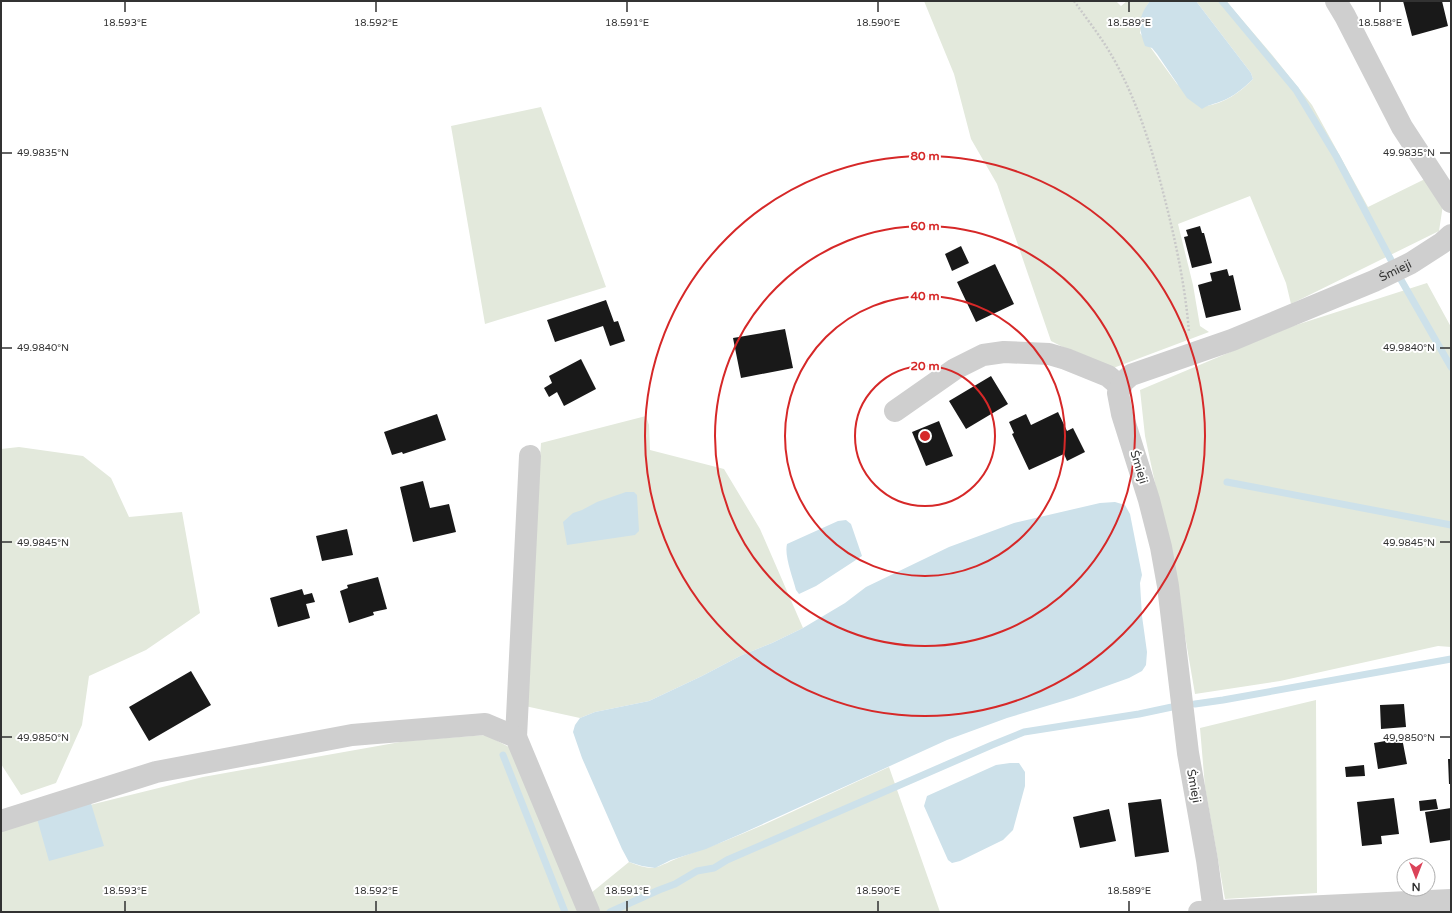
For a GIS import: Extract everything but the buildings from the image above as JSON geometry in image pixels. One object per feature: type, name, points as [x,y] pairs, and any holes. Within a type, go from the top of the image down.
[{"type":"street","points":[[1336,1],[1402,126],[1451,202]]},
{"type":"street","name":"Śmieji","points":[[1207,912],[1207,860],[1188,753],[1168,586],[1161,547],[1149,500],[1122,414],[1118,393],[1123,382],[1131,375],[1232,340],[1374,281],[1411,263],[1442,243],[1451,235]]},
{"type":"street","points":[[895,411],[955,369],[983,355],[1004,352],[1049,354],[1066,359],[1108,376],[1121,387]]},
{"type":"street","points":[[530,456],[516,737],[589,912]]},
{"type":"street","points":[[1,820],[156,772],[352,735],[485,724],[516,737]]},
{"type":"street","points":[[1207,912],[1451,900]]},
{"type":"path","points":[[1074,1],[1112,55],[1126,82],[1145,131],[1170,218],[1180,265],[1189,331],[1189,354]]},
{"type":"shaded area","points":[[924,1],[1116,1],[1121,6],[1127,1],[1150,1],[1146,7],[1140,33],[1177,84],[1206,106],[1219,103],[1231,97],[1253,79],[1251,73],[1196,1],[1226,1],[1312,105],[1368,207],[1427,178],[1443,205],[1439,231],[1291,304],[1286,283],[1250,196],[1178,224],[1193,285],[1200,326],[1209,332],[1108,370],[1051,341],[997,184],[971,139],[954,74]]},
{"type":"shaded area","points":[[541,107],[606,287],[485,324],[451,126]]},
{"type":"shaded area","points":[[1427,283],[1451,327],[1451,647],[1438,646],[1280,681],[1195,694],[1174,572],[1145,436],[1140,390],[1290,327]]},
{"type":"shaded area","points":[[646,416],[649,425],[650,450],[724,469],[760,529],[803,628],[742,655],[649,701],[595,712],[580,718],[525,706],[541,443]]},
{"type":"shaded area","points":[[19,447],[83,456],[111,478],[129,517],[182,512],[200,613],[146,650],[89,676],[82,725],[56,783],[21,795],[1,764],[1,449]]},
{"type":"shaded area","points":[[1316,700],[1317,893],[1225,899],[1205,787],[1200,728]]},
{"type":"shaded area","points":[[486,735],[509,747],[579,912],[1,912],[1,827],[203,777],[406,741]]},
{"type":"shaded area","points":[[889,767],[940,912],[600,912],[591,893],[629,862],[653,868],[659,866],[708,848],[786,815]]},
{"type":"water","points":[[1150,1],[1196,1],[1251,73],[1253,79],[1230,97],[1202,109],[1187,98],[1157,54],[1152,48],[1145,46],[1141,33],[1140,22],[1143,12]]},
{"type":"water","points":[[626,492],[634,492],[637,495],[639,531],[635,535],[567,545],[563,522],[573,513],[597,502]]},
{"type":"water","points":[[1115,502],[1125,505],[1130,514],[1142,575],[1140,583],[1142,616],[1147,652],[1146,665],[1142,671],[1129,678],[1073,698],[1007,718],[947,740],[743,833],[706,849],[671,860],[655,868],[629,862],[582,758],[573,732],[575,725],[580,718],[595,712],[649,701],[742,655],[803,628],[845,603],[866,587],[949,547],[1014,523],[1100,503]]},
{"type":"water","points":[[846,520],[851,524],[862,556],[816,586],[799,594],[796,590],[789,567],[786,549],[787,544],[838,521]]},
{"type":"water","points":[[1019,763],[1025,772],[1025,786],[1013,830],[1003,840],[960,861],[952,863],[948,860],[924,806],[927,796],[996,765]]},
{"type":"water","points":[[90,800],[104,846],[49,861],[36,815]]},
{"type":"waterway","points":[[1222,1],[1296,90],[1336,156],[1391,260]]},
{"type":"waterway","points":[[1400,278],[1451,367]]},
{"type":"waterway","points":[[1227,482],[1451,525]]},
{"type":"waterway","points":[[1195,704],[1451,659]]},
{"type":"waterway","points":[[610,912],[675,884],[697,871],[714,868],[727,860],[1024,732],[1139,714],[1172,707]]},
{"type":"waterway","points":[[503,755],[565,912]]}]
